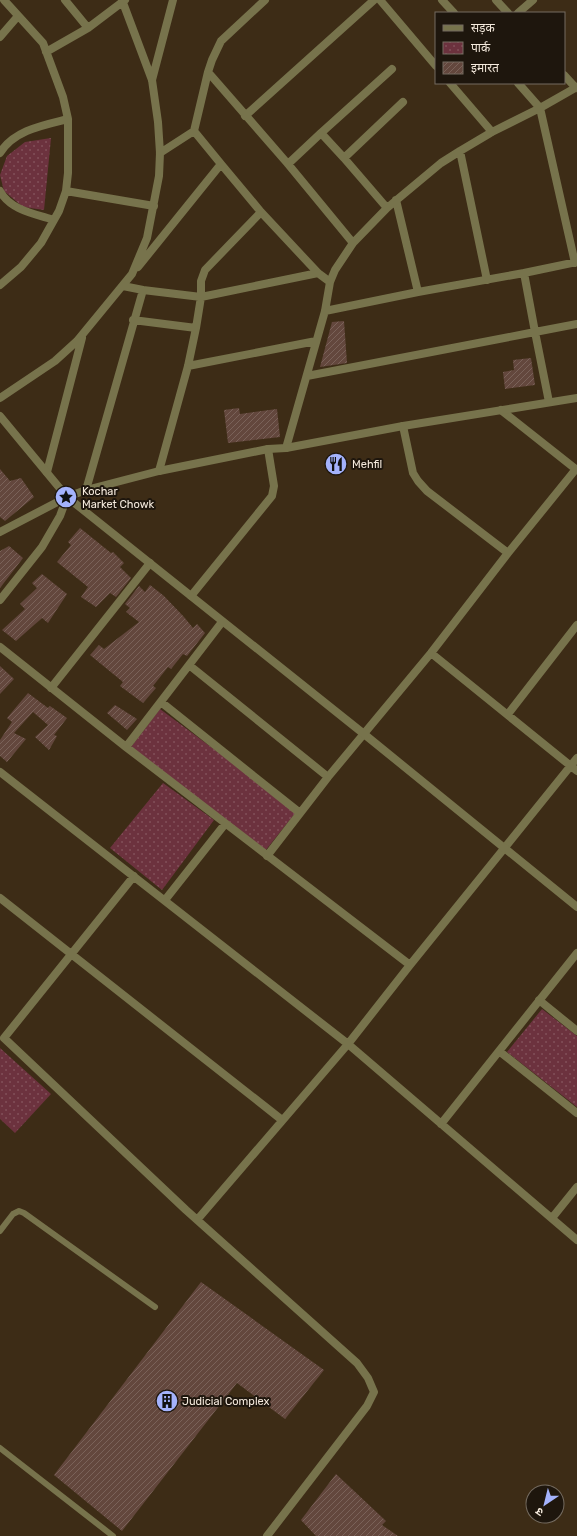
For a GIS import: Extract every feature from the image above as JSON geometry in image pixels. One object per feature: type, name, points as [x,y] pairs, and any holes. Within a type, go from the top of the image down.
[{"type":"street","points":[[0,285],[21,267],[41,243],[59,211],[66,191],[68,173],[68,119],[63,97],[43,43],[4,0]]},
{"type":"street","points":[[65,0],[88,28]]},
{"type":"street","points":[[46,52],[88,28],[123,0],[152,80],[158,122],[160,153],[159,176],[147,238],[132,274]]},
{"type":"street","points":[[152,80],[174,0]]},
{"type":"street","points":[[160,153],[194,131],[208,72],[221,41],[265,0]]},
{"type":"street","points":[[245,116],[374,0]]},
{"type":"street","points":[[380,0],[435,65]]},
{"type":"street","points":[[442,0],[453,12]]},
{"type":"street","points":[[496,0],[507,12]]},
{"type":"street","points":[[519,12],[533,0]]},
{"type":"street","points":[[0,37],[18,16]]},
{"type":"street","points":[[288,164],[392,69]]},
{"type":"street","points":[[208,72],[288,164],[353,243]]},
{"type":"street","points":[[286,448],[325,311],[330,282],[335,270],[353,243],[387,208],[441,163],[460,150],[492,132],[576,88],[565,76]]},
{"type":"street","points":[[451,84],[492,132]]},
{"type":"street","points":[[325,311],[576,263],[540,108],[519,84]]},
{"type":"street","points":[[344,158],[403,102]]},
{"type":"street","points":[[0,153],[23,133],[68,119]]},
{"type":"street","points":[[194,131],[261,212],[318,273],[330,282]]},
{"type":"street","points":[[321,133],[387,208]]},
{"type":"street","points":[[460,150],[487,280]]},
{"type":"street","points":[[0,398],[55,361],[77,341],[221,164]]},
{"type":"street","points":[[0,191],[10,203],[18,208],[54,220]]},
{"type":"street","points":[[66,191],[154,206]]},
{"type":"street","points":[[396,200],[418,292]]},
{"type":"street","points":[[159,471],[188,366],[201,296],[201,281],[205,270],[261,212]]},
{"type":"street","points":[[123,286],[143,290],[201,296],[318,273]]},
{"type":"street","points":[[524,274],[549,402]]},
{"type":"street","points":[[86,490],[133,320],[143,290]]},
{"type":"street","points":[[133,320],[196,328]]},
{"type":"street","points":[[307,376],[577,324]]},
{"type":"street","points":[[47,472],[83,334]]},
{"type":"street","points":[[188,366],[316,341]]},
{"type":"street","points":[[0,532],[67,497],[86,490],[159,471],[268,449],[286,448],[402,426],[577,398]]},
{"type":"street","points":[[267,856],[328,777],[431,653],[508,553],[576,470],[501,410]]},
{"type":"street","points":[[0,416],[67,497],[364,734],[577,907]]},
{"type":"street","points":[[402,426],[413,473],[418,481],[427,491],[508,553]]},
{"type":"street","points":[[191,596],[272,496],[274,486],[268,449]]},
{"type":"street","points":[[0,600],[33,560],[45,542],[60,516],[67,497]]},
{"type":"street","points":[[51,688],[150,563]]},
{"type":"street","points":[[126,747],[222,622]]},
{"type":"street","points":[[508,714],[577,625]]},
{"type":"street","points":[[0,647],[225,824],[410,965]]},
{"type":"street","points":[[431,653],[574,768]]},
{"type":"street","points":[[189,665],[328,777]]},
{"type":"street","points":[[161,702],[300,813]]},
{"type":"street","points":[[197,1220],[348,1044],[410,965],[505,849],[574,768],[577,758]]},
{"type":"street","points":[[0,772],[348,1044],[577,1240]]},
{"type":"street","points":[[165,900],[225,824]]},
{"type":"street","points":[[134,876],[71,955],[2,1036],[197,1220],[357,1363],[368,1378],[374,1392],[367,1406],[267,1536]]},
{"type":"street","points":[[0,898],[282,1120]]},
{"type":"street","points":[[441,1124],[577,953]]},
{"type":"street","points":[[539,1000],[577,1031]]},
{"type":"street","points":[[499,1051],[577,1113]]},
{"type":"street","points":[[552,1218],[577,1187]]},
{"type":"lane","points":[[0,1231],[13,1214],[19,1211],[24,1213],[155,1307]]},
{"type":"lane","points":[[0,1448],[113,1536]]},
{"type":"green space","points":[[51,138],[44,210],[23,207],[4,191],[0,175],[7,156],[25,142]]},
{"type":"green space","points":[[160,709],[297,811],[265,851],[131,747]]},
{"type":"green space","points":[[163,783],[214,820],[162,890],[110,848]]},
{"type":"green space","points":[[542,1009],[577,1036],[577,1107],[507,1052]]},
{"type":"green space","points":[[0,1048],[51,1094],[15,1133],[0,1119]]},
{"type":"building","points":[[344,321],[347,363],[320,367],[332,322]]},
{"type":"building","points":[[531,358],[535,385],[505,389],[503,372],[514,370],[513,360]]},
{"type":"building","points":[[239,408],[240,414],[277,409],[280,437],[228,443],[224,410]]},
{"type":"building","points":[[0,469],[10,481],[21,478],[34,497],[5,521],[0,517]]},
{"type":"building","points":[[80,528],[111,553],[113,552],[124,563],[120,567],[131,578],[116,597],[110,593],[96,607],[81,597],[88,587],[57,562],[71,545],[68,542]]},
{"type":"building","points":[[9,546],[23,558],[0,588],[0,551]]},
{"type":"building","points":[[42,574],[67,594],[48,623],[42,618],[16,641],[2,630],[25,609],[20,604],[37,588],[32,583]]},
{"type":"building","points":[[150,585],[164,596],[193,628],[197,624],[205,633],[187,656],[183,654],[171,669],[168,667],[153,686],[156,688],[143,703],[120,686],[123,682],[90,655],[99,645],[104,649],[139,622],[126,612],[130,608],[125,604],[139,586],[145,592]]},
{"type":"building","points":[[0,666],[14,679],[0,694]]},
{"type":"building","points":[[28,693],[48,708],[50,706],[67,718],[54,735],[57,736],[49,750],[35,737],[48,725],[33,712],[14,733],[26,739],[7,762],[0,756],[0,740],[12,722],[7,718]]},
{"type":"building","points":[[115,705],[137,719],[127,730],[107,713]]},
{"type":"building","name":"Judicial Complex","points":[[201,1282],[324,1370],[285,1419],[237,1383],[122,1531],[54,1475]]},
{"type":"building","points":[[336,1474],[386,1521],[382,1525],[398,1536],[316,1536],[301,1520]]},
{"type":"place","name":"Mehfil","points":[[336,464]]},
{"type":"place","name":"Kochar Market Chowk","points":[[66,497]]},
{"type":"place","name":"Judicial Complex","points":[[167,1401]]}]
